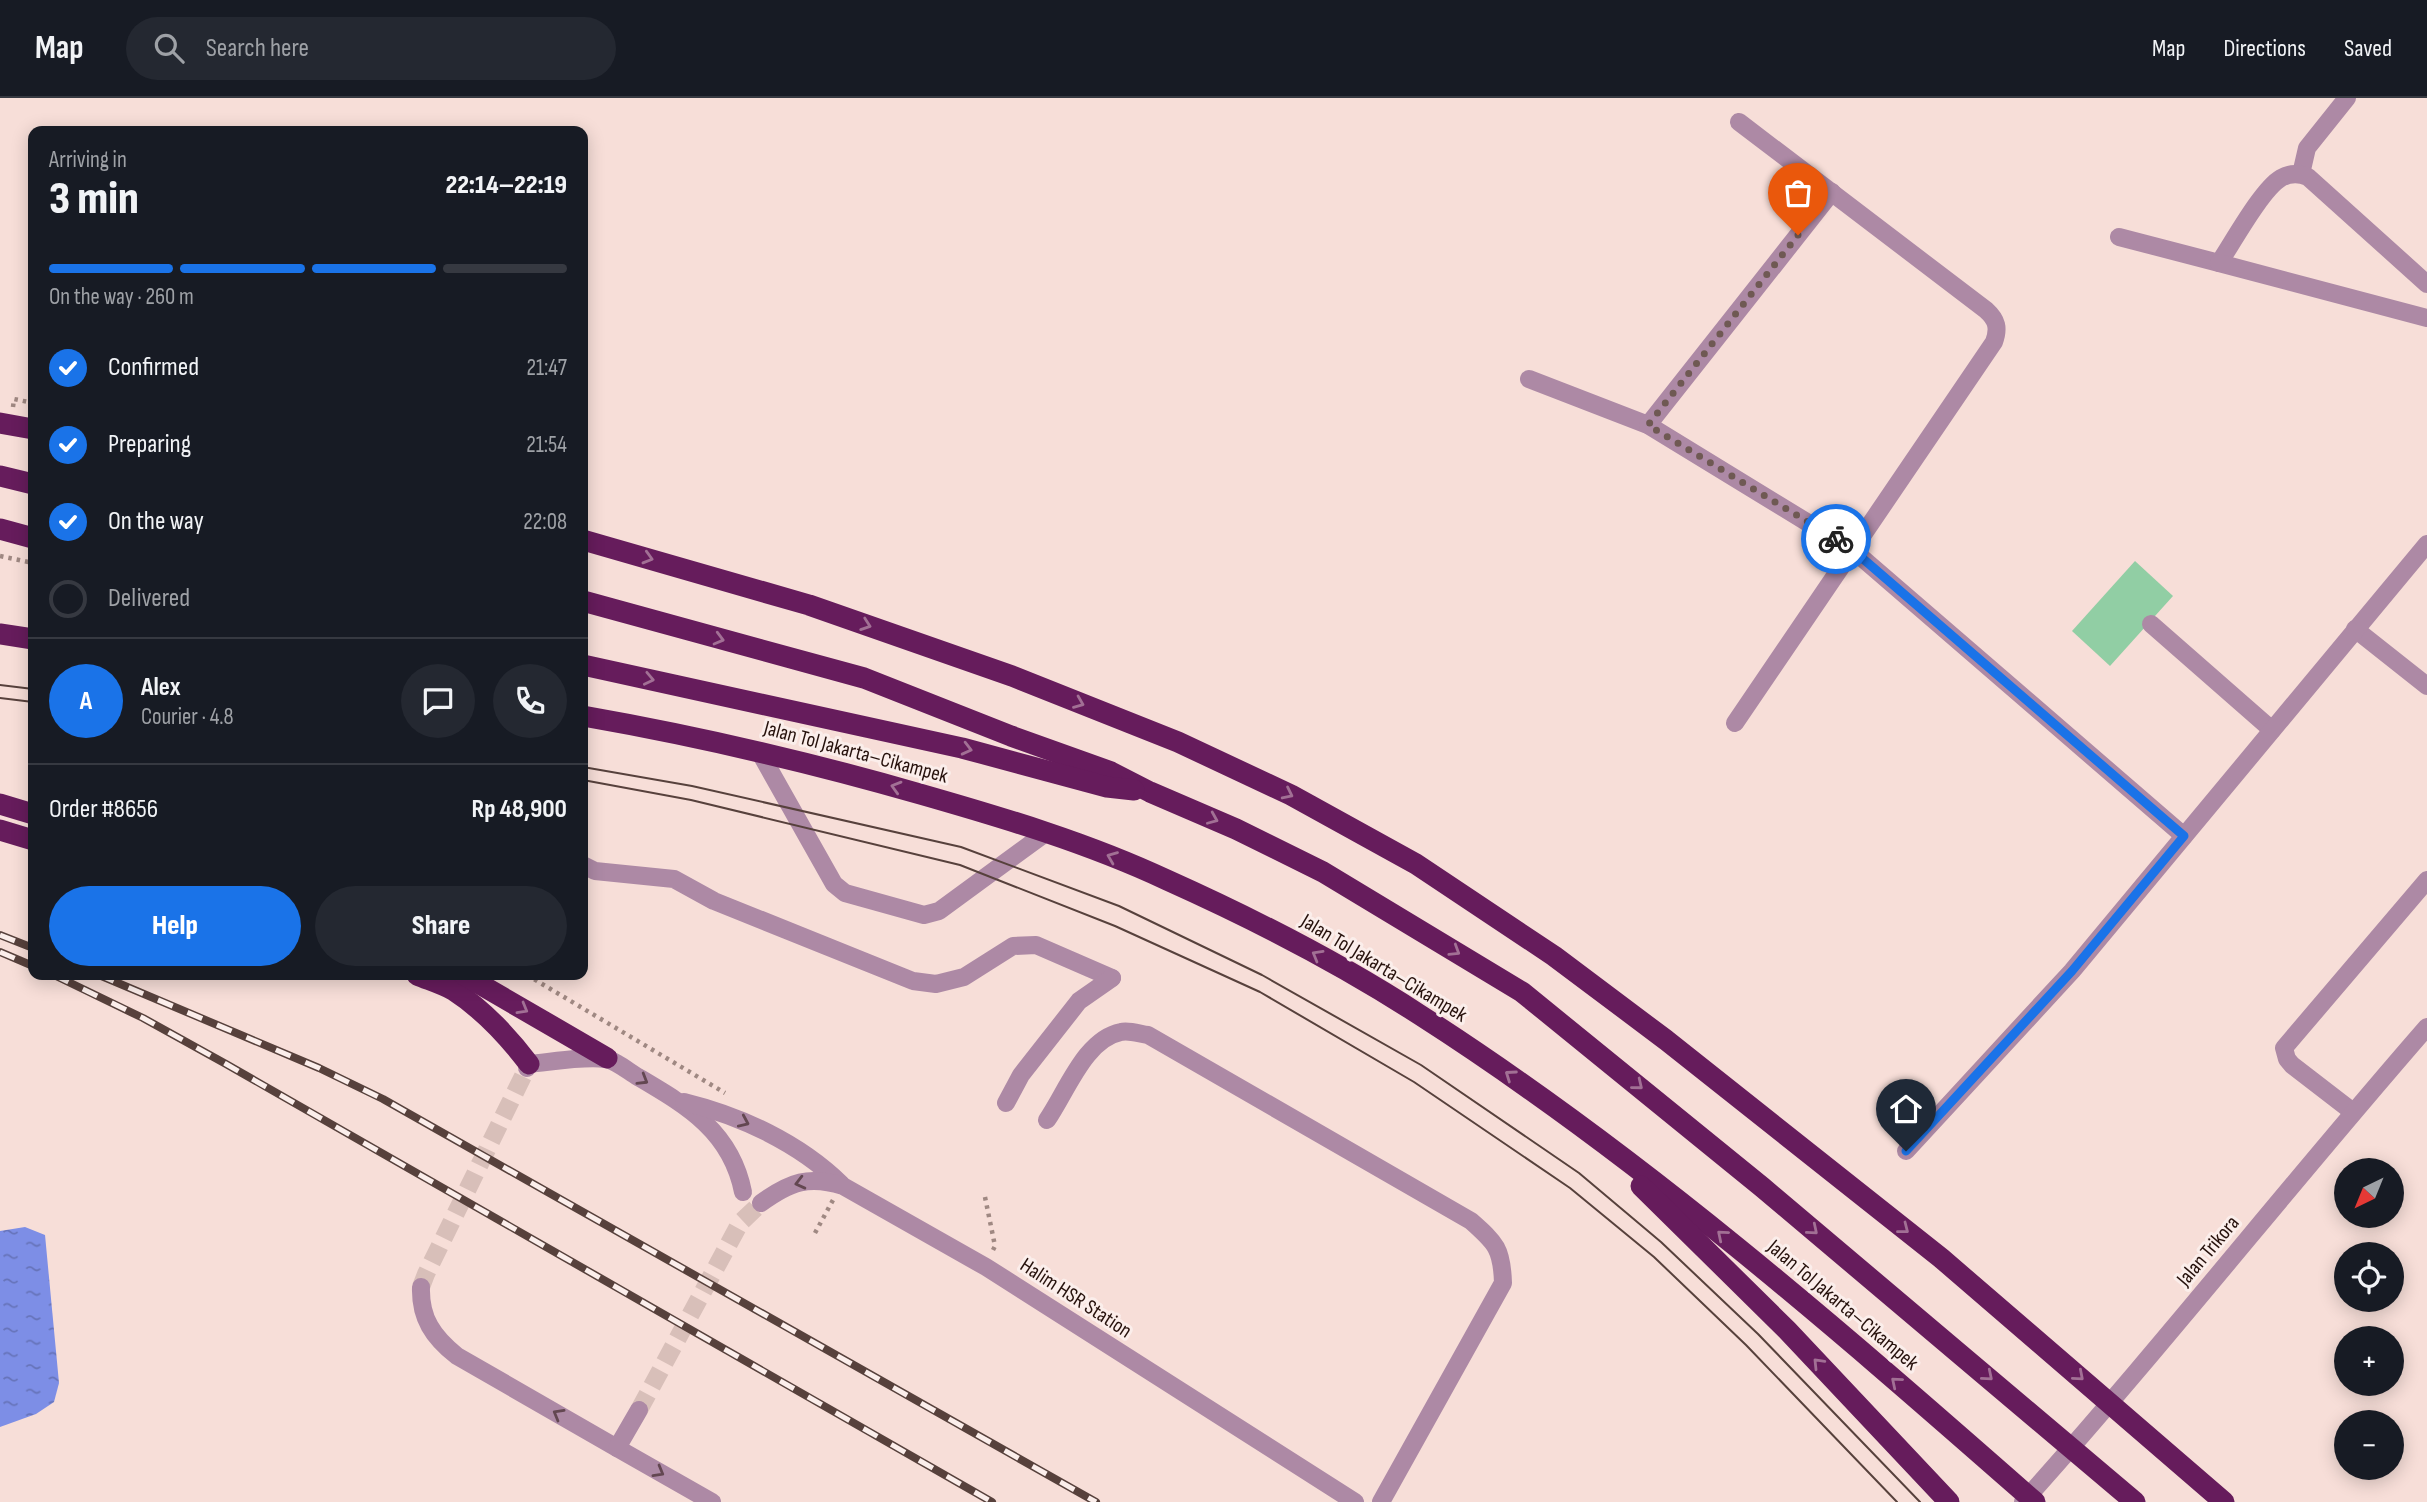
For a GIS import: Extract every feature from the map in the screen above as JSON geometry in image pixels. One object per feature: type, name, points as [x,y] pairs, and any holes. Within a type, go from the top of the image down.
[{"type":"highway","points":[[0,424],[28,428]]},
{"type":"highway","points":[[0,476],[28,483]]},
{"type":"highway","points":[[0,529],[28,537]]},
{"type":"highway","points":[[588,541],[809,605],[1012,676],[1191,748],[1291,795],[1416,864],[1554,956],[1666,1040],[1941,1258],[2224,1502]]},
{"type":"highway","name":"Jalan Tol Jakarta–Cikampek","points":[[588,602],[864,678],[1111,772],[1150,792],[1237,829],[1323,872],[1522,992],[1762,1187],[2135,1502]]},
{"type":"highway","points":[[0,634],[28,638]]},
{"type":"highway","name":"Jalan Tol Jakarta–Cikampek","points":[[588,666],[962,748],[1107,787],[1150,792]]},
{"type":"highway","name":"Jalan Tol Jakarta–Cikampek","points":[[588,717],[760,751],[906,790],[1047,832],[1164,878],[1311,951],[1418,1013],[1566,1114],[1707,1222],[2035,1502]]},
{"type":"highway","points":[[0,804],[28,812]]},
{"type":"highway","points":[[0,830],[28,838]]},
{"type":"highway","points":[[430,980],[452,989],[488,1016],[506,1035],[528,1066]]},
{"type":"highway","points":[[473,980],[607,1058]]},
{"type":"highway","points":[[1566,1114],[1787,1330],[1949,1502]]},
{"type":"street","points":[[2301,174],[2307,148],[2347,98]]},
{"type":"street","points":[[1735,723],[1994,342],[1998,328],[1997,322],[1986,310],[1739,122]]},
{"type":"street","points":[[2219,263],[2274,184],[2288,175],[2301,174],[2308,177],[2427,284]]},
{"type":"street","points":[[1648,425],[1832,192]]},
{"type":"street","points":[[2119,237],[2427,318]]},
{"type":"street","points":[[1529,379],[1648,425],[1854,551],[2184,836]]},
{"type":"street","points":[[1906,1151],[2072,971],[2427,544]]},
{"type":"street","points":[[2151,624],[2272,730]]},
{"type":"street","points":[[2355,629],[2427,686]]},
{"type":"street","points":[[760,751],[834,884],[845,893],[924,915],[939,911],[1047,832]]},
{"type":"street","points":[[588,867],[595,871],[674,879],[714,901],[913,981],[936,984],[964,977],[1013,946],[1035,945],[1112,978],[1079,1002],[1021,1075],[1006,1102]]},
{"type":"street","points":[[2353,1112],[2292,1065],[2284,1048],[2427,880]]},
{"type":"street","name":"Jalan Trikora","points":[[2023,1502],[2153,1353],[2427,1027]]},
{"type":"street","points":[[1047,1120],[1087,1054],[1102,1038],[1123,1031],[1148,1035],[1471,1221],[1491,1238],[1503,1260],[1503,1283],[1381,1502]]},
{"type":"street","points":[[528,1066],[607,1058],[679,1101],[704,1122],[730,1151],[743,1192]]},
{"type":"street","points":[[679,1101],[710,1108],[758,1128],[812,1159],[844,1186]]},
{"type":"street","name":"Halim HSR Station","points":[[761,1202],[787,1187],[809,1180],[844,1186],[986,1267],[1355,1502]]},
{"type":"street","points":[[421,1287],[425,1320],[443,1345],[457,1356],[712,1502]]},
{"type":"street","points":[[617,1448],[639,1410]]},
{"type":"path","points":[[0,556],[28,562]]},
{"type":"path","points":[[985,1197],[995,1245],[986,1267]]},
{"type":"green space","points":[[2135,561],[2173,596],[2110,666],[2072,631]]},
{"type":"water","points":[[25,1227],[45,1235],[59,1383],[54,1402],[36,1414],[0,1427],[0,1231]]},
{"type":"tunnel","points":[[421,1287],[527,1068]]},
{"type":"tunnel","points":[[639,1410],[740,1223],[761,1203]]},
{"type":"tram line","points":[[0,685],[28,688]]},
{"type":"tram line","points":[[0,698],[28,701]]},
{"type":"tram line","points":[[588,768],[692,786],[961,847],[1119,906],[1262,975],[1421,1065],[1579,1173],[1661,1242],[1758,1334],[1920,1502]]},
{"type":"tram line","points":[[588,781],[691,800],[960,865],[1115,926],[1260,992],[1414,1082],[1570,1188],[1654,1257],[1746,1345],[1897,1502]]},
{"type":"railway","points":[[0,935],[28,946]]},
{"type":"railway","points":[[0,952],[28,964]]},
{"type":"railway","points":[[64,980],[143,1018],[226,1064],[992,1502]]},
{"type":"railway","points":[[111,980],[319,1068],[383,1099],[1096,1502]]},
{"type":"way so far","points":[[1798,235],[1648,425],[1836,539]]},
{"type":"route","points":[[1836,539],[1854,551],[2184,836],[2072,971],[1906,1151]]}]
